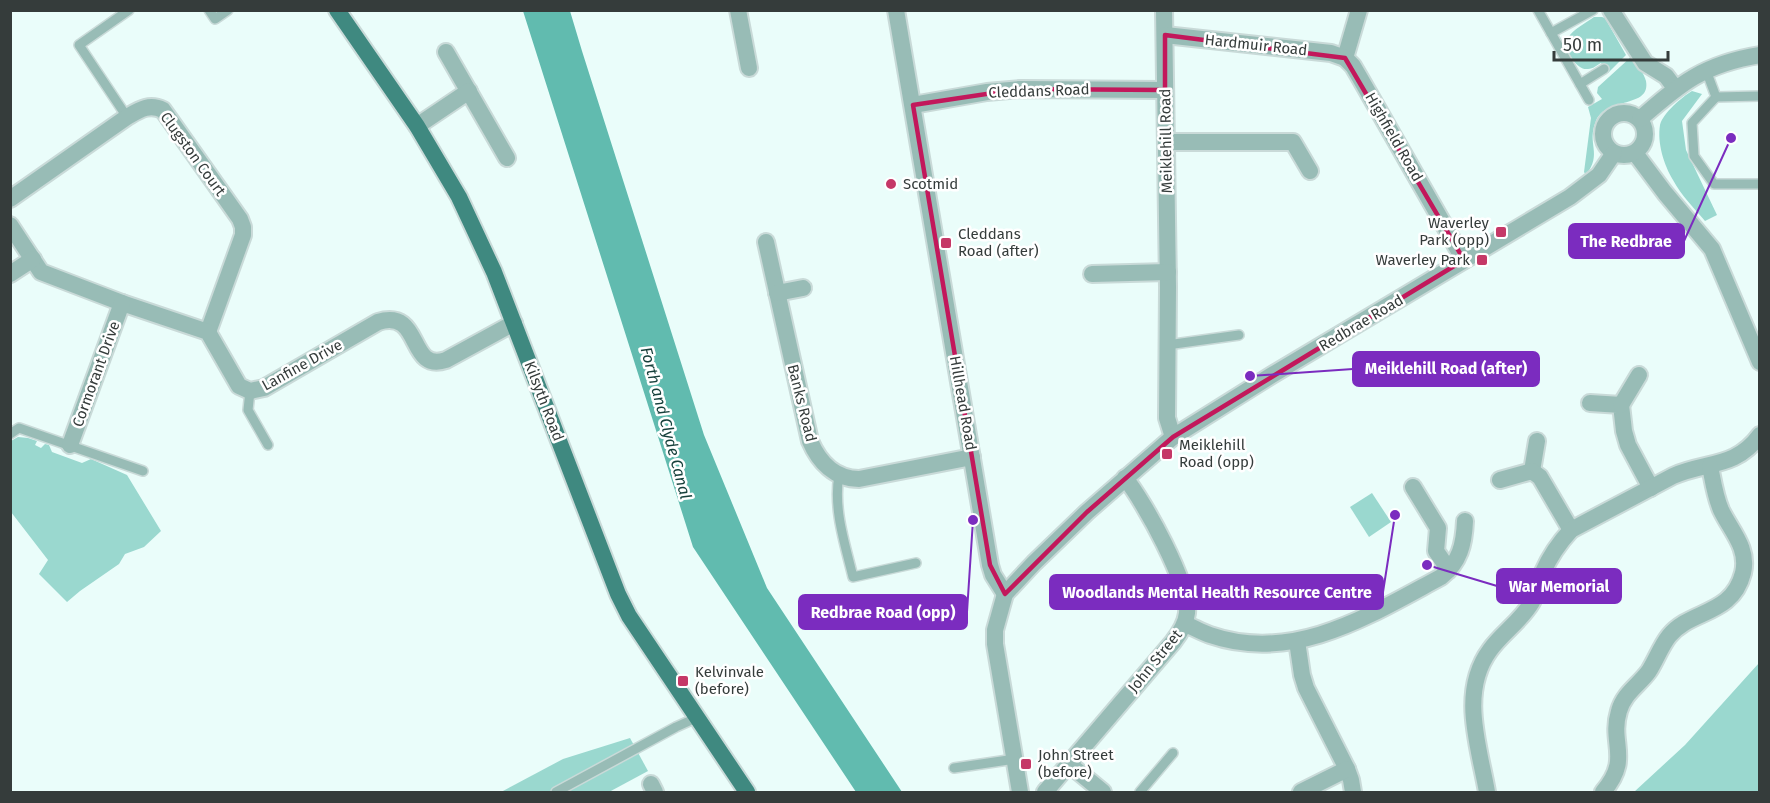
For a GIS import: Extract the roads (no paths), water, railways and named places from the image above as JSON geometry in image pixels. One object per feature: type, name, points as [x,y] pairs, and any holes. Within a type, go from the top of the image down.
[{"type":"main road","name":"Kilsyth Road","points":[[337,10],[417,126],[459,197],[494,272],[618,594],[629,616],[747,792]]},
{"type":"street","points":[[738,10],[749,68]]},
{"type":"street","name":"Hillhead Road","points":[[896,10],[990,565],[993,575],[1005,594]]},
{"type":"street","name":"Meiklehill Road","points":[[1164,10],[1168,272],[1167,418],[1173,436]]},
{"type":"street","points":[[1345,58],[1359,10]]},
{"type":"street","points":[[1611,10],[1645,63],[1666,76],[1675,88]]},
{"type":"street","name":"Hardmuir Road","points":[[1165,35],[1331,53],[1345,58]]},
{"type":"street","points":[[446,52],[507,158]]},
{"type":"street","points":[[1640,119],[1675,88],[1706,70],[1736,59],[1760,55]]},
{"type":"street","name":"Highfield Road","points":[[1345,58],[1353,66],[1464,260]]},
{"type":"street","name":"Cleddans Road","points":[[913,105],[987,92],[1020,89],[1165,90]]},
{"type":"street","points":[[417,126],[469,90]]},
{"type":"street","name":"Clugston Court","points":[[10,199],[127,117],[145,107],[152,106],[163,110],[240,219],[243,227],[243,235],[208,332]]},
{"type":"street","points":[[1622,113],[1640,119],[1646,132],[1645,141],[1640,149],[1627,156],[1614,153],[1608,148],[1603,134],[1604,126],[1609,120],[1622,113]]},
{"type":"street","points":[[1166,141],[1293,142],[1310,171]]},
{"type":"street","name":"Redbrae Road","points":[[1005,594],[1041,555],[1173,436],[1570,198],[1599,175],[1614,153]]},
{"type":"street","points":[[1635,153],[1712,249],[1760,362]]},
{"type":"street","points":[[10,225],[41,272],[208,332]]},
{"type":"street","name":"Banks Road","points":[[766,242],[810,441],[818,456],[838,475]]},
{"type":"street","points":[[10,274],[33,259]]},
{"type":"street","points":[[1092,274],[1168,272]]},
{"type":"street","points":[[777,293],[803,288]]},
{"type":"street","name":"Cormorant Drive","points":[[70,445],[122,303]]},
{"type":"street","name":"Lanfine Drive","points":[[208,332],[239,386],[250,391],[264,388],[384,320],[402,322],[422,355],[435,362],[446,360],[514,323]]},
{"type":"street","points":[[1639,375],[1621,405],[1628,445],[1652,488]]},
{"type":"street","points":[[1590,403],[1621,405]]},
{"type":"street","points":[[1487,792],[1472,701],[1478,672],[1485,656],[1494,644],[1524,613],[1532,601],[1552,553],[1571,530],[1689,469],[1710,466],[1734,458],[1746,450],[1760,435]]},
{"type":"street","points":[[1532,471],[1537,441]]},
{"type":"street","points":[[838,475],[859,479],[972,457]]},
{"type":"street","points":[[1603,792],[1615,777],[1617,770],[1619,751],[1617,717],[1624,698],[1648,672],[1668,636],[1730,597],[1743,573],[1742,548],[1717,499],[1710,466]]},
{"type":"street","points":[[1532,471],[1540,477],[1571,530]]},
{"type":"street","points":[[1500,480],[1532,471]]},
{"type":"street","name":"John Street","points":[[1045,792],[1173,642],[1185,624],[1187,604],[1182,582],[1152,522],[1125,478]]},
{"type":"street","points":[[1413,487],[1438,528],[1436,551],[1449,570]]},
{"type":"street","points":[[1185,624],[1211,635],[1236,641],[1275,643],[1297,641],[1336,629],[1365,617],[1441,577],[1449,570],[1461,552],[1465,521]]},
{"type":"street","points":[[1005,594],[995,630],[995,644],[1020,792]]},
{"type":"street","points":[[1297,641],[1306,688],[1347,769],[1353,792]]},
{"type":"street","points":[[1069,764],[1103,792]]},
{"type":"street","points":[[1301,792],[1347,769]]},
{"type":"lane","points":[[127,117],[79,45],[129,10]]},
{"type":"lane","points":[[209,10],[215,20],[228,10]]},
{"type":"lane","points":[[1538,10],[1589,100]]},
{"type":"lane","points":[[1551,33],[1593,10]]},
{"type":"lane","points":[[1580,84],[1604,69]]},
{"type":"lane","points":[[1706,70],[1716,97]]},
{"type":"lane","points":[[1760,96],[1716,97],[1692,123],[1694,156],[1714,184],[1760,184]]},
{"type":"lane","points":[[1167,345],[1239,335]]},
{"type":"lane","points":[[250,391],[248,410],[268,445]]},
{"type":"lane","points":[[10,434],[19,428],[143,471]]},
{"type":"lane","points":[[838,475],[836,491],[838,508],[853,577],[916,563]]},
{"type":"lane","points":[[556,792],[696,718]]},
{"type":"lane","points":[[1140,792],[1173,753]]},
{"type":"lane","points":[[954,768],[1015,759]]},
{"type":"water","name":"Forth and Clyde Canal","points":[[523,11],[570,11],[704,435],[767,588],[902,792],[856,792],[693,547]]},
{"type":"place","name":"The Redbrae","points":[[1731,138]]},
{"type":"place","name":"Scotmid","points":[[891,184]]},
{"type":"place","name":"Waverley Park (opp)","points":[[1501,232]]},
{"type":"place","name":"Cleddans Road (after)","points":[[946,243]]},
{"type":"place","name":"Waverley Park","points":[[1482,260]]},
{"type":"place","name":"Meiklehill Road (after)","points":[[1250,376]]},
{"type":"place","name":"Meiklehill Road (opp)","points":[[1167,454]]},
{"type":"place","name":"Woodlands Mental Health Resource Centre","points":[[1395,515]]},
{"type":"place","name":"Redbrae Road (opp)","points":[[973,520]]},
{"type":"place","name":"War Memorial","points":[[1427,565]]},
{"type":"place","name":"Kelvinvale (before)","points":[[683,681]]},
{"type":"place","name":"John Street (before)","points":[[1026,764]]}]
